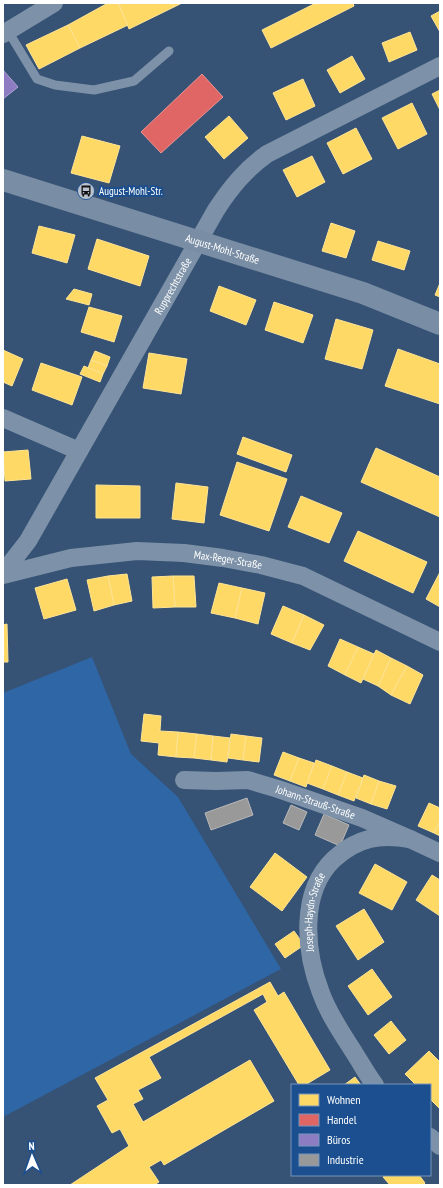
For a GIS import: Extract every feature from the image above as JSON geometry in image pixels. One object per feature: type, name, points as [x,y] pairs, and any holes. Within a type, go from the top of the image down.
[{"type":"main road","name":"August-Mohl-Straße","points":[[3,180],[116,214],[199,242],[363,293],[409,310],[440,324]]},
{"type":"street","points":[[5,32],[54,3]]},
{"type":"street","name":"Rupprechtstraße","points":[[3,574],[28,541],[199,242],[230,189],[241,176],[254,163],[267,154],[440,66]]},
{"type":"street","points":[[3,418],[79,451]]},
{"type":"street","name":"Max-Reger-Straße","points":[[3,574],[71,558],[137,551],[184,553],[223,558],[261,565],[303,576],[440,642]]},
{"type":"street","name":"Johann-Strauß-Straße","points":[[184,780],[216,782],[248,780],[362,818],[440,853]]},
{"type":"street","name":"Joseph-Haydn-Straße","points":[[374,1084],[343,1035],[322,995],[312,964],[309,921],[311,902],[319,878],[328,865],[353,845],[381,836],[410,839]]},
{"type":"street","points":[[431,1138],[440,1146]]},
{"type":"lane","points":[[5,32],[37,79],[55,85],[94,90],[134,80],[168,51]]},
{"type":"shaded area","points":[[92,657],[131,754],[178,797],[281,969],[3,1117],[3,693]]},
{"type":"building: Wohnen","points":[[108,3],[118,3],[128,25],[80,48],[68,25]]},
{"type":"building: Wohnen","points":[[172,3],[174,7],[129,29],[119,4]]},
{"type":"building: Wohnen","points":[[172,3],[182,3],[174,7]]},
{"type":"building: Wohnen","points":[[316,3],[353,3],[354,6],[271,48],[262,30]]},
{"type":"building: Wohnen","points":[[440,11],[440,32],[431,16]]},
{"type":"building: Wohnen","points":[[68,25],[80,48],[39,69],[26,45]]},
{"type":"building: Wohnen","points":[[410,32],[417,50],[389,62],[382,43]]},
{"type":"building: Wohnen","points":[[352,56],[365,79],[340,93],[327,70]]},
{"type":"building: Wohnen","points":[[303,79],[315,106],[286,120],[273,93]]},
{"type":"building: Wohnen","points":[[440,90],[440,110],[432,94]]},
{"type":"building: Wohnen","points":[[412,103],[427,134],[398,149],[382,118]]},
{"type":"building: Wohnen","points":[[229,116],[248,138],[224,159],[205,137]]},
{"type":"building: Wohnen","points":[[356,128],[372,159],[343,174],[327,143]]},
{"type":"building: Wohnen","points":[[82,136],[120,146],[109,183],[71,173]]},
{"type":"building: Wohnen","points":[[312,156],[325,182],[297,197],[283,170]]},
{"type":"building: Wohnen","points":[[331,223],[355,231],[346,258],[322,251]]},
{"type":"building: Wohnen","points":[[39,226],[75,235],[67,263],[32,253]]},
{"type":"building: Wohnen","points":[[97,239],[149,256],[140,286],[88,269]]},
{"type":"building: Wohnen","points":[[378,241],[410,251],[404,270],[372,260]]},
{"type":"building: Wohnen","points":[[440,283],[440,297],[435,295]]},
{"type":"building: Wohnen","points":[[219,286],[256,300],[246,325],[210,311]]},
{"type":"building: Wohnen","points":[[74,289],[92,294],[89,305],[66,299]]},
{"type":"building: Wohnen","points":[[274,302],[313,315],[303,343],[265,330]]},
{"type":"building: Wohnen","points":[[89,307],[122,316],[114,342],[81,332]]},
{"type":"building: Wohnen","points":[[336,319],[373,330],[362,369],[325,359]]},
{"type":"building: Wohnen","points":[[398,349],[440,364],[440,404],[385,386]]},
{"type":"building: Wohnen","points":[[3,350],[23,359],[12,386],[3,382]]},
{"type":"building: Wohnen","points":[[95,351],[110,357],[107,366],[91,360]]},
{"type":"building: Wohnen","points":[[149,353],[187,359],[181,394],[143,388]]},
{"type":"building: Wohnen","points":[[91,360],[107,366],[103,374],[88,368]]},
{"type":"building: Wohnen","points":[[41,363],[82,377],[72,405],[32,390]]},
{"type":"building: Wohnen","points":[[84,366],[103,374],[100,382],[80,374]]},
{"type":"building: Wohnen","points":[[243,437],[292,455],[286,472],[237,454]]},
{"type":"building: Wohnen","points":[[376,448],[440,477],[440,517],[361,482]]},
{"type":"building: Wohnen","points":[[28,450],[31,479],[5,481],[3,452]]},
{"type":"building: Wohnen","points":[[237,462],[287,479],[269,531],[220,515]]},
{"type":"building: Wohnen","points":[[176,483],[208,487],[204,523],[172,519]]},
{"type":"building: Wohnen","points":[[96,485],[140,486],[140,518],[96,518]]},
{"type":"building: Wohnen","points":[[301,496],[342,513],[329,543],[288,527]]},
{"type":"building: Wohnen","points":[[358,531],[427,562],[413,593],[344,561]]},
{"type":"building: Wohnen","points":[[440,572],[440,607],[426,599]]},
{"type":"building: Wohnen","points":[[127,574],[132,601],[114,605],[108,576]]},
{"type":"building: Wohnen","points":[[108,576],[114,605],[94,611],[87,580]]},
{"type":"building: Wohnen","points":[[173,576],[194,576],[196,607],[175,607]]},
{"type":"building: Wohnen","points":[[173,576],[175,607],[153,608],[152,577]]},
{"type":"building: Wohnen","points":[[67,579],[76,610],[44,619],[35,588]]},
{"type":"building: Wohnen","points":[[219,583],[242,588],[235,618],[211,613]]},
{"type":"building: Wohnen","points":[[242,588],[265,593],[258,624],[235,618]]},
{"type":"building: Wohnen","points":[[283,606],[304,615],[292,643],[271,634]]},
{"type":"building: Wohnen","points":[[304,615],[324,625],[310,650],[292,643]]},
{"type":"building: Wohnen","points":[[7,624],[8,662],[3,662],[3,625]]},
{"type":"building: Wohnen","points":[[340,639],[358,647],[345,675],[328,666]]},
{"type":"building: Wohnen","points":[[358,647],[374,654],[361,683],[345,675]]},
{"type":"building: Wohnen","points":[[376,650],[391,658],[378,686],[363,679]]},
{"type":"building: Wohnen","points":[[391,658],[407,666],[391,695],[378,686]]},
{"type":"building: Wohnen","points":[[407,666],[423,675],[410,704],[391,695]]},
{"type":"building: Wohnen","points":[[144,714],[161,716],[160,731],[178,732],[176,757],[158,755],[159,743],[141,741]]},
{"type":"building: Wohnen","points":[[178,732],[197,734],[194,758],[176,757]]},
{"type":"building: Wohnen","points":[[197,734],[213,736],[211,760],[194,758]]},
{"type":"building: Wohnen","points":[[231,734],[246,736],[243,760],[228,758]]},
{"type":"building: Wohnen","points":[[213,736],[230,738],[227,762],[211,760]]},
{"type":"building: Wohnen","points":[[246,736],[262,738],[259,762],[243,760]]},
{"type":"building: Wohnen","points":[[283,752],[299,758],[290,781],[274,775]]},
{"type":"building: Wohnen","points":[[299,758],[314,763],[306,787],[290,781]]},
{"type":"building: Wohnen","points":[[316,760],[332,766],[323,789],[307,783]]},
{"type":"building: Wohnen","points":[[332,766],[347,772],[338,795],[323,789]]},
{"type":"building: Wohnen","points":[[347,772],[363,778],[354,801],[338,795]]},
{"type":"building: Wohnen","points":[[364,775],[379,781],[371,804],[356,798]]},
{"type":"building: Wohnen","points":[[379,781],[396,786],[387,809],[371,804]]},
{"type":"building: Wohnen","points":[[429,803],[440,808],[440,821],[434,833],[418,826]]},
{"type":"building: Wohnen","points":[[440,821],[440,836],[434,833]]},
{"type":"building: Wohnen","points":[[275,853],[307,877],[282,911],[250,887]]},
{"type":"building: Wohnen","points":[[375,864],[407,882],[392,910],[359,893]]},
{"type":"building: Wohnen","points":[[432,875],[440,880],[440,916],[416,900]]},
{"type":"building: Wohnen","points":[[364,909],[384,942],[358,960],[336,926]]},
{"type":"building: Wohnen","points":[[294,931],[304,945],[285,958],[275,944]]},
{"type":"building: Wohnen","points":[[372,969],[392,997],[368,1015],[348,986]]},
{"type":"building: Wohnen","points":[[270,982],[278,996],[284,992],[330,1070],[307,1084],[298,1084],[254,1010],[267,1002],[263,994],[149,1057],[161,1078],[138,1090],[143,1099],[133,1104],[143,1122],[250,1060],[274,1101],[164,1165],[161,1160],[149,1167],[159,1182],[154,1185],[70,1185],[129,1146],[120,1129],[112,1133],[97,1106],[108,1100],[95,1078]]},
{"type":"building: Wohnen","points":[[391,1021],[406,1040],[389,1054],[374,1035]]},
{"type":"building: Wohnen","points":[[429,1051],[440,1062],[440,1107],[439,1108],[431,1100],[431,1084],[415,1084],[405,1074]]},
{"type":"building: Wohnen","points":[[355,1077],[360,1084],[345,1084]]},
{"type":"building: Wohnen","points":[[420,1176],[425,1183],[423,1185],[390,1185],[383,1177]]},
{"type":"building: Handel","points":[[202,74],[223,97],[161,153],[141,132]]},
{"type":"building: Büros","points":[[3,70],[18,87],[3,99]]},
{"type":"building: Industrie","points":[[247,798],[253,815],[211,830],[205,813]]},
{"type":"building: Industrie","points":[[291,805],[307,812],[299,830],[283,823]]},
{"type":"building: Industrie","points":[[324,814],[349,825],[340,846],[315,835]]},
{"type":"place","name":"August-Mohl-Str.","points":[[86,191]]}]
